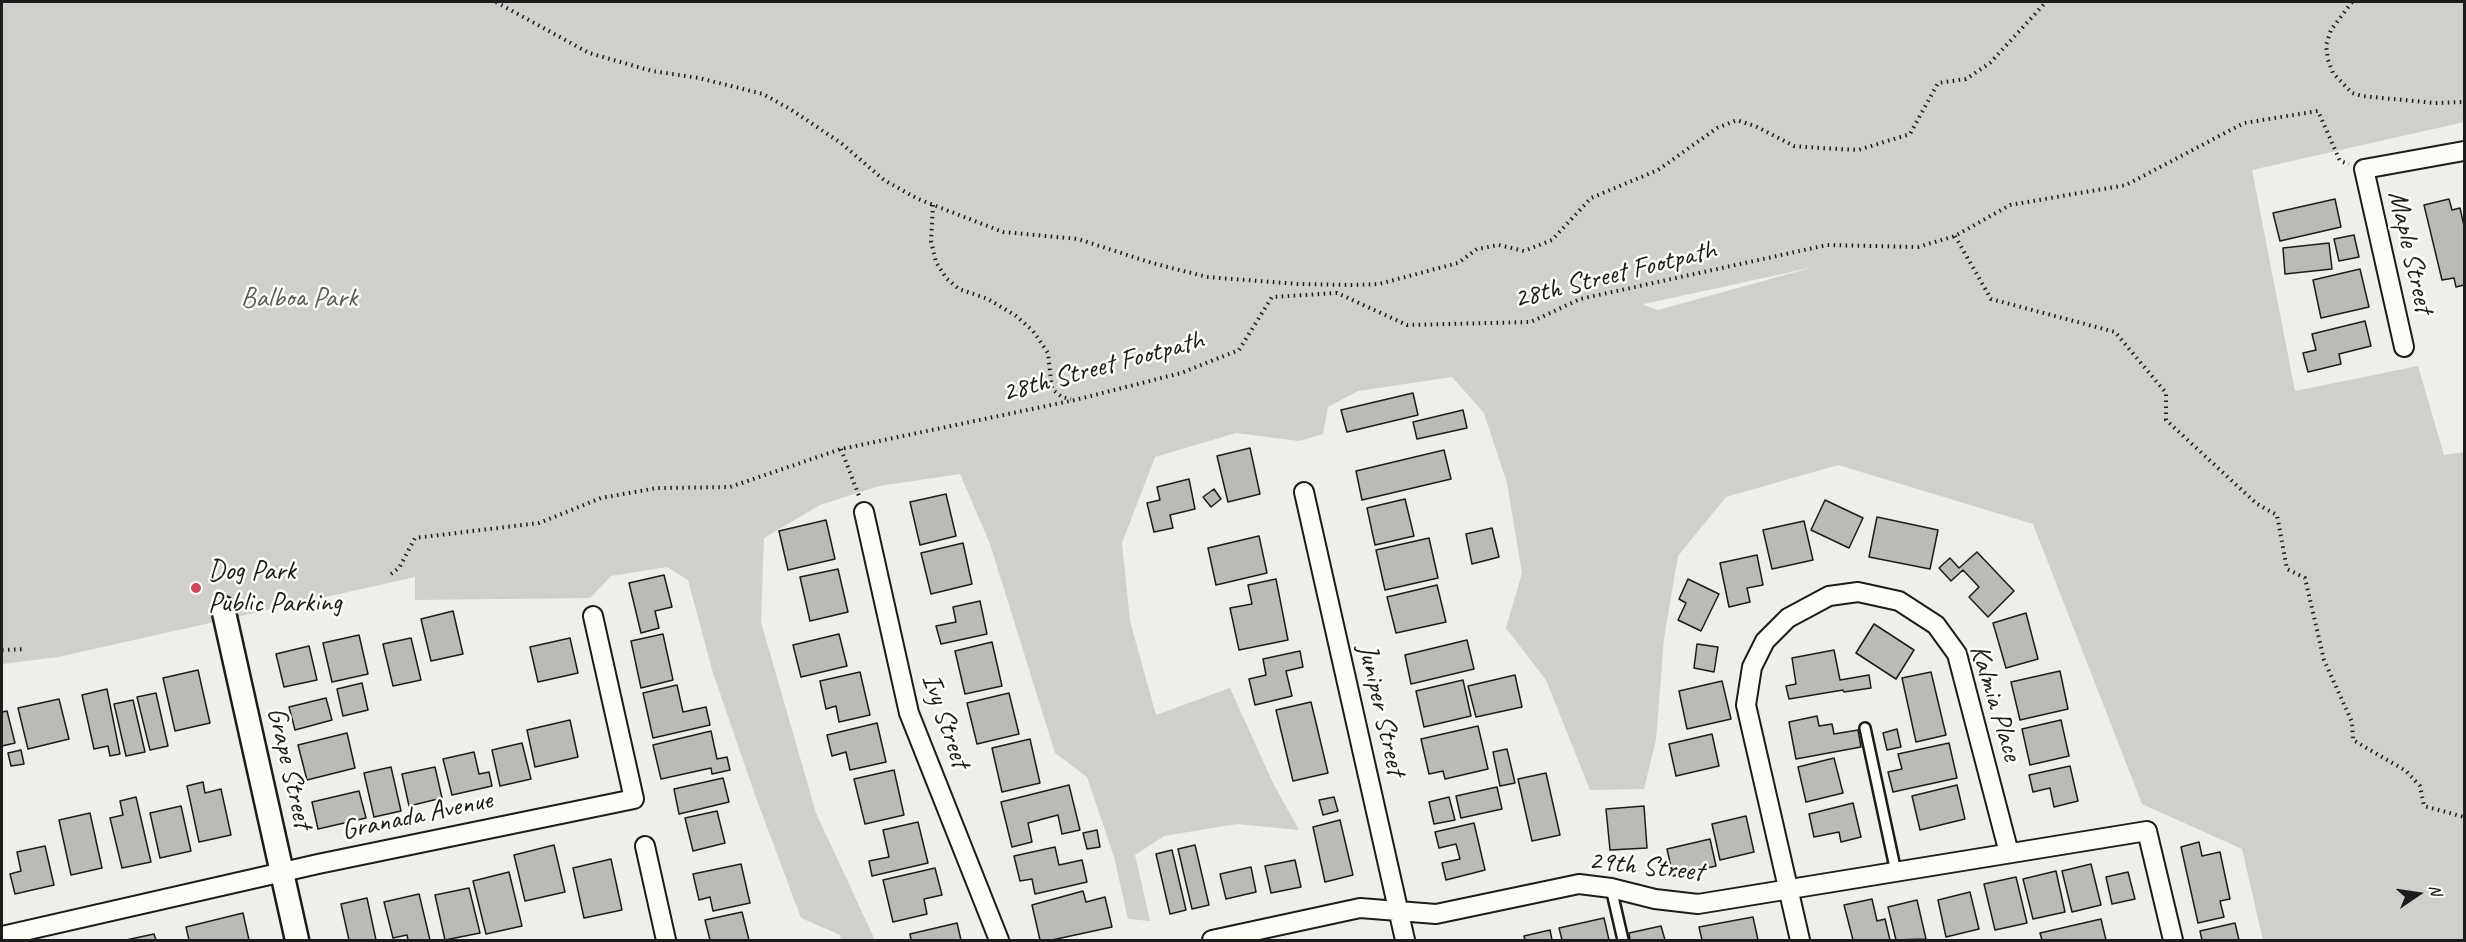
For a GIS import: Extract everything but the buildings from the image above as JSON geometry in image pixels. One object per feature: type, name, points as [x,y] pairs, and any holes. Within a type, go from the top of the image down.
[{"type":"street","points":[[2364,169],[2464,151]]},
{"type":"street","name":"Maple Street","points":[[2364,169],[2404,347]]},
{"type":"street","name":"Juniper Street","points":[[1304,492],[1405,940]]},
{"type":"street","name":"Ivy Street","points":[[864,512],[909,713],[999,940]]},
{"type":"street","name":"Kalmia Place","points":[[1800,940],[1746,705],[1752,667],[1765,641],[1788,618],[1829,596],[1858,592],[1899,601],[1936,625],[1957,654],[2009,854]]},
{"type":"street","name":"Grape Street","points":[[223,608],[297,940]]},
{"type":"street","name":"Granada Avenue","points":[[2,936],[282,873],[634,799],[593,616]]},
{"type":"street","name":"29th Street","points":[[1212,940],[1360,908],[1437,914],[1579,884],[1611,888],[1655,899],[1698,904],[2147,831],[2173,940]]},
{"type":"street","points":[[645,846],[666,940]]},
{"type":"lane","points":[[1865,728],[1896,872]]},
{"type":"lane","points":[[1611,888],[1623,940]]},
{"type":"path","points":[[496,2],[589,53],[652,71],[699,78],[763,94],[790,109],[840,143],[884,180],[933,205],[1003,231],[1078,239],[1152,263],[1208,277],[1298,284],[1378,284],[1458,263],[1477,249],[1499,245],[1524,251],[1552,240],[1592,198],[1658,170],[1717,128],[1737,120],[1757,127],[1794,146],[1858,150],[1910,134],[1938,82],[1966,78],[1990,63],[2046,2]]},
{"type":"path","points":[[2352,2],[2331,30],[2326,45],[2328,60],[2333,72],[2352,93],[2435,103],[2464,102]]},
{"type":"path","points":[[2364,169],[2340,160],[2318,111],[2244,123],[2126,185],[2010,206],[1955,236],[1991,299],[2115,332],[2166,393],[2166,420],[2257,504],[2277,515],[2287,569],[2305,578],[2324,660],[2352,722],[2353,740],[2406,771],[2420,786],[2424,806],[2464,816]]},
{"type":"path","points":[[933,205],[931,242],[936,262],[946,278],[959,289],[988,299],[1016,316],[1033,331],[1048,352],[1052,389],[1062,397],[1075,400]]},
{"type":"path","name":"28th Street Footpath","points":[[391,574],[399,568],[415,538],[539,524],[601,498],[657,488],[730,487],[842,449],[1075,400],[1181,373],[1239,350],[1272,297],[1338,292],[1407,325],[1531,322],[1580,299],[1827,245],[1918,247],[1955,236]]},
{"type":"path","points":[[842,449],[864,512]]},
{"type":"path","points":[[2,650],[25,649]]},
{"type":"green space","name":"Balboa Park","points":[[2,2],[2464,2],[2464,122],[2252,170],[2295,391],[2418,366],[2444,455],[2464,452],[2464,940],[2263,940],[2242,849],[2142,804],[2033,524],[1838,465],[1726,497],[1678,556],[1664,638],[1656,740],[1644,789],[1590,790],[1546,680],[1506,628],[1522,573],[1507,483],[1484,413],[1452,377],[1358,391],[1328,407],[1323,434],[1299,441],[1236,433],[1155,457],[1122,543],[1130,621],[1156,715],[1230,688],[1273,783],[1299,830],[1237,824],[1164,836],[1135,855],[1150,921],[1128,919],[1114,857],[1087,777],[1055,753],[990,544],[960,474],[879,486],[820,505],[764,538],[761,622],[816,813],[875,940],[841,940],[840,935],[801,918],[713,673],[688,580],[667,567],[611,576],[590,598],[415,600],[415,577],[58,657],[2,664]],"holes":[[[1814,267],[1658,310],[1644,304]]]},
{"type":"place","name":"Dog Park Public Parking","points":[[196,588]]}]
